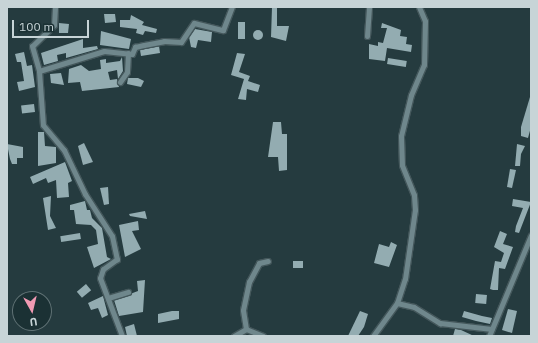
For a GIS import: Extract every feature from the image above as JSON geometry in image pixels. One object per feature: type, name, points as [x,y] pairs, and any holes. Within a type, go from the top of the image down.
[{"type":"street","points":[[55,7],[54,25],[33,45],[39,70],[44,128],[64,150],[85,194],[105,222],[115,244],[117,259],[100,276],[122,336]]},
{"type":"street","points":[[39,70],[104,51],[133,53],[135,47],[154,43],[184,41],[194,23],[223,30],[232,7]]},
{"type":"street","points":[[367,36],[369,7]]},
{"type":"street","points":[[372,336],[397,303],[405,278],[415,210],[414,195],[402,165],[401,136],[411,95],[424,65],[425,21],[419,7]]},
{"type":"street","points":[[120,82],[127,72],[128,53]]},
{"type":"street","points":[[489,336],[531,235]]},
{"type":"street","points":[[246,329],[243,310],[249,282],[259,263],[268,261]]},
{"type":"street","points":[[108,298],[128,292]]},
{"type":"street","points":[[397,303],[414,307],[440,323],[492,329]]},
{"type":"street","points":[[234,336],[246,329]]},
{"type":"street","points":[[246,329],[263,336]]},
{"type":"building","points":[[272,7],[277,7],[277,26],[289,26],[286,41],[271,37]]},
{"type":"building","points":[[104,14],[115,14],[116,22],[105,23]]},
{"type":"building","points":[[131,15],[144,22],[142,25],[157,29],[156,33],[145,31],[143,35],[136,33],[137,29],[120,27],[120,20],[130,20]]},
{"type":"building","points":[[238,22],[245,22],[245,39],[238,39]]},
{"type":"building","points":[[59,23],[69,24],[68,33],[59,33]]},
{"type":"building","points":[[382,23],[401,30],[400,36],[407,37],[406,44],[412,45],[411,52],[387,48],[385,61],[369,59],[369,44],[378,46],[378,42],[383,43],[387,28],[381,28]]},
{"type":"building","points":[[195,29],[212,32],[211,42],[198,40],[196,48],[191,47],[189,37]]},
{"type":"building","points":[[256,30],[260,30],[262,31],[262,39],[256,40],[253,37],[253,33]]},
{"type":"building","points":[[101,31],[131,39],[129,49],[100,45]]},
{"type":"building","points":[[83,39],[83,48],[97,46],[98,49],[66,58],[66,53],[57,55],[58,61],[44,65],[41,53]]},
{"type":"building","points":[[159,46],[160,53],[141,56],[140,50]]},
{"type":"building","points":[[24,52],[27,66],[32,65],[35,87],[19,91],[17,82],[24,81],[21,62],[17,62],[15,54]]},
{"type":"building","points":[[237,53],[245,54],[239,72],[250,76],[248,81],[260,85],[258,92],[247,89],[246,100],[238,99],[244,79],[231,75]]},
{"type":"building","points":[[122,57],[123,71],[118,79],[117,70],[108,72],[110,80],[117,79],[119,87],[82,91],[80,82],[68,83],[69,69],[81,65],[89,71],[101,69],[100,60],[106,59],[106,63],[120,61]]},
{"type":"building","points":[[388,58],[407,61],[406,67],[387,64]]},
{"type":"building","points":[[61,73],[64,85],[51,83],[50,74]]},
{"type":"building","points":[[128,78],[138,78],[144,81],[141,87],[127,84]]},
{"type":"building","points":[[530,97],[531,127],[528,138],[521,136],[521,127]]},
{"type":"building","points":[[34,104],[35,112],[22,114],[21,106]]},
{"type":"building","points":[[273,122],[281,122],[282,134],[287,134],[287,170],[279,171],[278,157],[268,157]]},
{"type":"building","points":[[38,132],[44,132],[45,146],[56,147],[56,163],[38,166]]},
{"type":"building","points":[[84,143],[93,162],[83,165],[78,146]]},
{"type":"building","points":[[7,144],[23,147],[23,158],[17,158],[17,164],[12,164]]},
{"type":"building","points":[[517,144],[525,146],[521,154],[520,166],[515,166]]},
{"type":"building","points":[[65,162],[72,181],[68,183],[69,197],[57,198],[56,180],[48,183],[46,178],[33,184],[30,177]]},
{"type":"building","points":[[510,169],[516,170],[512,188],[507,187]]},
{"type":"building","points":[[108,187],[109,204],[104,205],[100,188]]},
{"type":"building","points":[[51,196],[50,216],[56,228],[48,230],[43,198]]},
{"type":"building","points":[[513,199],[531,202],[519,233],[515,232],[523,208],[512,206]]},
{"type":"building","points":[[85,201],[87,210],[90,210],[92,218],[102,228],[107,257],[111,259],[94,268],[87,247],[98,244],[96,230],[91,225],[76,224],[74,210],[70,210],[70,205]]},
{"type":"building","points":[[145,211],[147,219],[130,216],[129,214]]},
{"type":"building","points":[[138,221],[139,230],[132,231],[141,249],[125,257],[119,225]]},
{"type":"building","points":[[500,231],[507,234],[503,244],[513,247],[505,269],[499,268],[498,290],[493,290],[490,289],[495,261],[501,262],[504,253],[494,247]]},
{"type":"building","points":[[80,233],[81,239],[61,242],[60,236]]},
{"type":"building","points":[[391,242],[397,245],[389,267],[374,263],[379,244],[389,247]]},
{"type":"building","points":[[293,261],[303,261],[303,268],[293,268]]},
{"type":"building","points":[[145,280],[143,312],[119,316],[114,300],[138,291],[137,281]]},
{"type":"building","points":[[86,284],[91,290],[82,298],[77,292]]},
{"type":"building","points":[[476,294],[487,295],[486,304],[475,303]]},
{"type":"building","points":[[103,296],[108,315],[102,318],[98,308],[91,310],[88,303]]},
{"type":"building","points":[[508,309],[517,311],[512,333],[502,330]]},
{"type":"building","points":[[179,311],[179,319],[158,323],[158,314]]},
{"type":"building","points":[[360,311],[368,314],[364,327],[358,336],[348,336]]},
{"type":"building","points":[[464,311],[492,318],[490,324],[462,317]]},
{"type":"building","points":[[134,324],[137,336],[127,336],[125,327]]},
{"type":"building","points":[[455,329],[461,330],[474,336],[453,336]]}]
